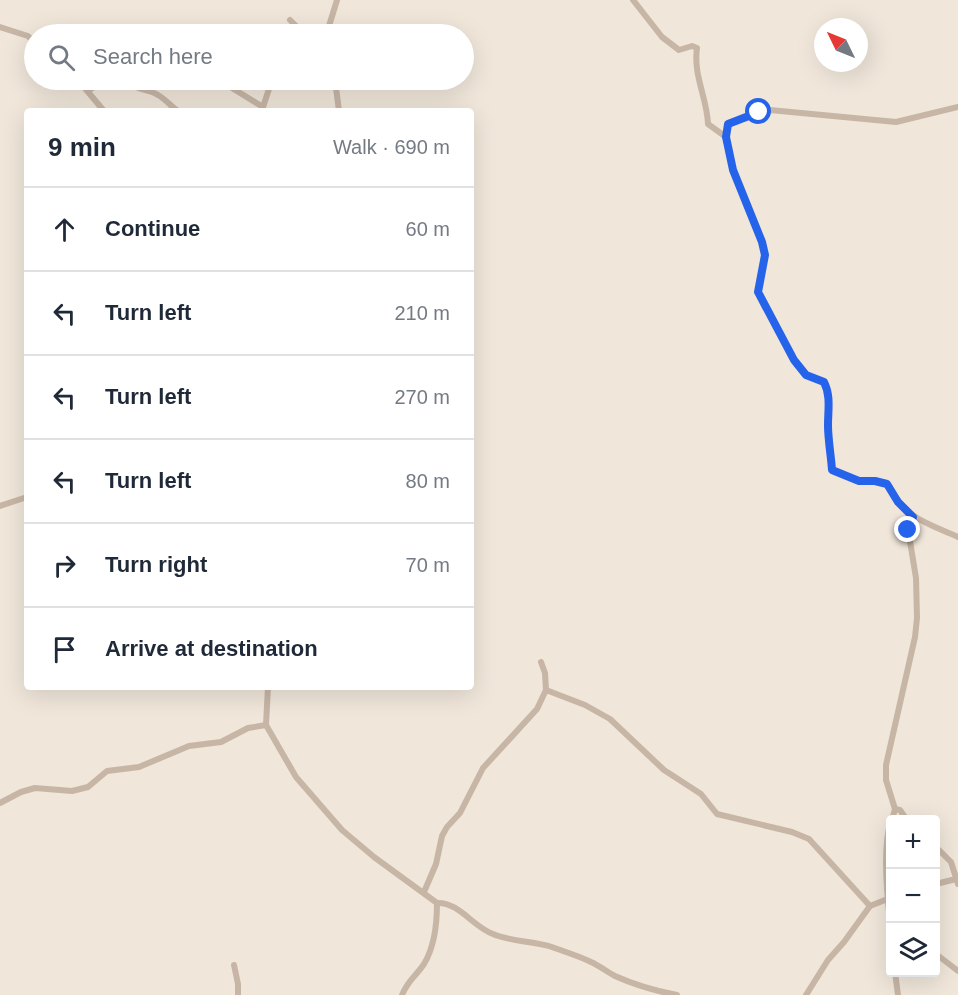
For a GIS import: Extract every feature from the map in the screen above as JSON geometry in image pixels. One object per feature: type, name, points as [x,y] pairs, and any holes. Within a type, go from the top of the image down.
[{"type":"street","points":[[330,24],[337,0]]},
{"type":"street","points":[[633,0],[670,45],[679,50],[692,46],[697,48],[695,62],[708,111],[708,124],[726,137]]},
{"type":"street","points":[[290,20],[294,24]]},
{"type":"street","points":[[0,27],[24,35]]},
{"type":"street","points":[[149,90],[174,108]]},
{"type":"street","points":[[235,90],[261,108]]},
{"type":"street","points":[[262,108],[269,90]]},
{"type":"street","points":[[336,90],[339,108]]},
{"type":"street","points":[[88,91],[102,108]]},
{"type":"street","points":[[958,107],[896,123],[770,110],[728,124],[726,137],[733,170],[765,255],[758,292],[794,360],[806,375],[824,382],[828,390],[830,401],[828,427],[832,470],[859,481],[887,484],[898,502],[913,517],[958,537]]},
{"type":"street","points":[[0,506],[24,498]]},
{"type":"street","points":[[893,815],[895,808],[886,780],[886,765],[915,637],[917,618],[916,578],[908,530],[913,517]]},
{"type":"street","points":[[424,892],[436,864],[442,836],[460,813],[483,768],[537,709],[546,690],[545,673],[541,662]]},
{"type":"street","points":[[268,690],[266,725],[296,777],[342,830],[374,857],[437,903],[443,903],[459,910],[492,934],[520,942],[548,946],[591,961],[614,975],[651,990],[677,995]]},
{"type":"street","points":[[546,690],[585,705],[610,719],[664,770],[701,794],[717,814],[792,832],[808,839],[870,906]]},
{"type":"street","points":[[0,803],[21,792],[35,788],[72,791],[88,788],[107,771],[139,767],[189,747],[221,742],[248,728],[266,725]]},
{"type":"street","points":[[895,808],[904,815]]},
{"type":"street","points":[[940,851],[951,862],[957,882],[940,884]]},
{"type":"street","points":[[806,995],[828,960],[870,906],[886,900]]},
{"type":"street","points":[[402,995],[407,982],[424,963],[437,927],[437,903]]},
{"type":"street","points":[[940,957],[958,971]]},
{"type":"street","points":[[234,965],[238,995]]},
{"type":"street","points":[[896,977],[898,995]]},
{"type":"route","points":[[759,112],[728,124],[726,137],[733,170],[765,255],[758,292],[794,360],[806,375],[824,382],[828,390],[830,401],[828,427],[832,470],[859,481],[887,484],[898,502],[913,517],[908,530]]}]
